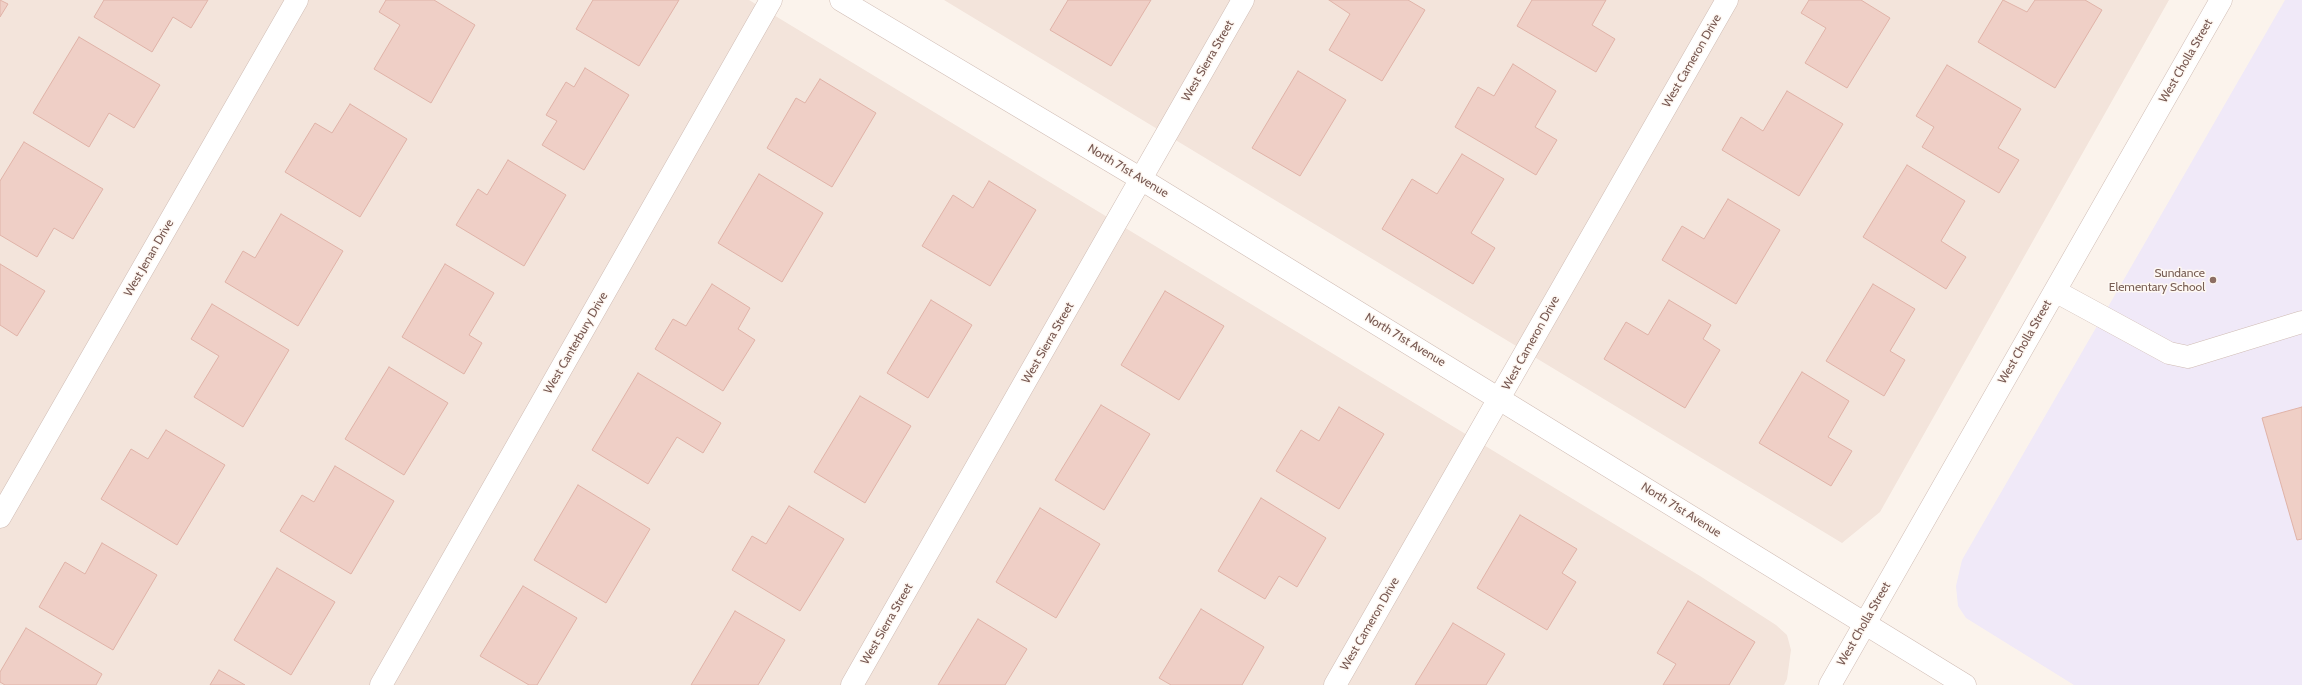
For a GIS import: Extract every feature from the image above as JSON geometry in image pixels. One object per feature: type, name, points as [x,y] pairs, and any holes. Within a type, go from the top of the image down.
[{"type":"street","name":"West Jenan Drive","points":[[0,516],[297,0]]},
{"type":"street","name":"West Canterbury Drive","points":[[381,685],[771,0]]},
{"type":"street","name":"North 71st Avenue","points":[[841,0],[1141,179],[1500,398],[1965,685]]},
{"type":"street","name":"West Sierra Street","points":[[852,685],[1243,0]]},
{"type":"street","name":"West Cameron Drive","points":[[1335,685],[1727,0]]},
{"type":"street","name":"West Cholla Street","points":[[1830,685],[2221,0]]},
{"type":"street","points":[[2055,291],[2169,353],[2188,357],[2302,322]]},
{"type":"shaded area","points":[[0,0],[749,0],[1700,576],[1776,625],[1787,635],[1791,650],[1787,679],[1784,685],[0,685]]},
{"type":"shaded area","points":[[944,0],[2169,0],[1880,512],[1842,543]]},
{"type":"shaded area","name":"Sundance Elementary School","points":[[2285,0],[2302,0],[2302,685],[2074,685],[1966,618],[1958,606],[1956,586],[1962,560]]},
{"type":"building","points":[[0,0],[8,4],[0,17]]},
{"type":"building","points":[[104,0],[208,0],[191,28],[173,17],[152,52],[94,17]]},
{"type":"building","points":[[386,0],[434,0],[475,25],[431,103],[374,69],[400,25],[379,12]]},
{"type":"building","points":[[593,0],[679,0],[639,66],[576,29]]},
{"type":"building","points":[[1068,0],[1151,0],[1111,66],[1050,30]]},
{"type":"building","points":[[1329,0],[1408,0],[1425,10],[1382,81],[1329,50],[1350,14]]},
{"type":"building","points":[[1532,0],[1606,0],[1592,25],[1615,39],[1596,72],[1517,26]]},
{"type":"building","points":[[1809,0],[1861,0],[1890,18],[1847,88],[1805,63],[1826,28],[1801,13]]},
{"type":"building","points":[[2003,0],[2027,12],[2035,0],[2085,0],[2102,10],[2055,88],[1978,42]]},
{"type":"building","points":[[79,37],[160,85],[134,128],[109,113],[89,147],[33,113]]},
{"type":"building","points":[[1513,64],[1556,91],[1535,127],[1557,140],[1536,175],[1455,127],[1478,87],[1494,96]]},
{"type":"building","points":[[1947,65],[2021,109],[1998,148],[2019,160],[1999,193],[1922,147],[1934,127],[1916,116]]},
{"type":"building","points":[[585,68],[629,95],[584,170],[542,145],[557,121],[546,115],[566,82],[574,87]]},
{"type":"building","points":[[1298,71],[1346,100],[1300,176],[1252,148]]},
{"type":"building","points":[[820,79],[876,113],[832,187],[767,148],[796,98],[805,103]]},
{"type":"building","points":[[1787,91],[1843,124],[1799,196],[1722,150],[1741,117],[1763,131]]},
{"type":"building","points":[[350,104],[407,139],[360,217],[285,172],[315,123],[332,133]]},
{"type":"building","points":[[24,142],[103,189],[73,239],[54,228],[37,257],[0,235],[0,181]]},
{"type":"building","points":[[1462,154],[1504,179],[1471,233],[1495,248],[1473,284],[1382,229],[1412,179],[1437,194]]},
{"type":"building","points":[[508,160],[566,195],[524,266],[456,225],[478,189],[487,195]]},
{"type":"building","points":[[1907,165],[1965,201],[1941,241],[1966,257],[1946,289],[1863,237]]},
{"type":"building","points":[[759,174],[823,213],[782,282],[718,243]]},
{"type":"building","points":[[989,181],[1036,210],[990,286],[922,246],[953,195],[973,208]]},
{"type":"building","points":[[1728,199],[1780,230],[1736,304],[1662,260],[1682,226],[1704,239]]},
{"type":"building","points":[[281,214],[343,251],[298,326],[225,282],[243,251],[255,258]]},
{"type":"building","points":[[0,264],[45,291],[17,336],[0,325]]},
{"type":"building","points":[[445,264],[494,293],[469,335],[482,343],[464,374],[402,337]]},
{"type":"building","points":[[712,284],[750,308],[738,329],[755,340],[723,391],[655,349],[673,319],[686,326]]},
{"type":"building","points":[[1873,284],[1915,309],[1890,351],[1905,360],[1884,396],[1826,361]]},
{"type":"building","points":[[1165,291],[1224,326],[1179,400],[1121,365]]},
{"type":"building","points":[[931,300],[972,325],[928,398],[887,373]]},
{"type":"building","points":[[1669,300],[1711,325],[1703,339],[1720,350],[1685,408],[1604,359],[1626,322],[1648,335]]},
{"type":"building","points":[[212,304],[289,350],[243,427],[194,397],[219,356],[191,339]]},
{"type":"building","points":[[389,367],[448,403],[404,475],[345,439]]},
{"type":"building","points":[[1802,372],[1849,401],[1828,437],[1852,451],[1831,486],[1759,443]]},
{"type":"building","points":[[638,373],[721,423],[703,453],[677,437],[648,484],[592,450]]},
{"type":"building","points":[[860,396],[911,426],[865,503],[814,472]]},
{"type":"building","points":[[1101,405],[1150,434],[1104,510],[1055,480]]},
{"type":"building","points":[[1339,407],[1384,434],[1339,509],[1276,471],[1301,430],[1319,441]]},
{"type":"building","points":[[2302,407],[2302,539],[2297,540],[2262,418]]},
{"type":"building","points":[[166,430],[225,465],[177,545],[101,499],[131,449],[148,459]]},
{"type":"building","points":[[335,466],[394,501],[351,574],[280,531],[302,495],[314,502]]},
{"type":"building","points":[[578,485],[650,529],[606,603],[534,560]]},
{"type":"building","points":[[1261,498],[1326,538],[1297,587],[1279,576],[1265,599],[1218,571]]},
{"type":"building","points":[[789,506],[844,539],[800,611],[732,570],[752,536],[766,544]]},
{"type":"building","points":[[1040,508],[1100,544],[1056,618],[996,582]]},
{"type":"building","points":[[1520,515],[1577,549],[1562,573],[1576,582],[1547,630],[1477,588]]},
{"type":"building","points":[[102,543],[157,575],[113,650],[39,607],[65,562],[85,574]]},
{"type":"building","points":[[277,568],[335,602],[291,675],[234,640]]},
{"type":"building","points":[[523,586],[577,618],[537,685],[529,685],[480,656]]},
{"type":"building","points":[[1688,601],[1755,642],[1729,685],[1663,685],[1676,664],[1657,653]]},
{"type":"building","points":[[1201,609],[1264,647],[1242,685],[1171,685],[1159,678]]},
{"type":"building","points":[[735,611],[785,640],[758,685],[691,685]]},
{"type":"building","points":[[978,619],[1027,649],[1005,685],[938,685]]},
{"type":"building","points":[[1453,623],[1505,654],[1486,685],[1415,685]]},
{"type":"building","points":[[26,628],[102,674],[96,685],[5,685],[0,682],[0,672]]},
{"type":"building","points":[[219,670],[245,685],[210,685]]},
{"type":"place","name":"Sundance Elementary School","points":[[2213,280]]}]
